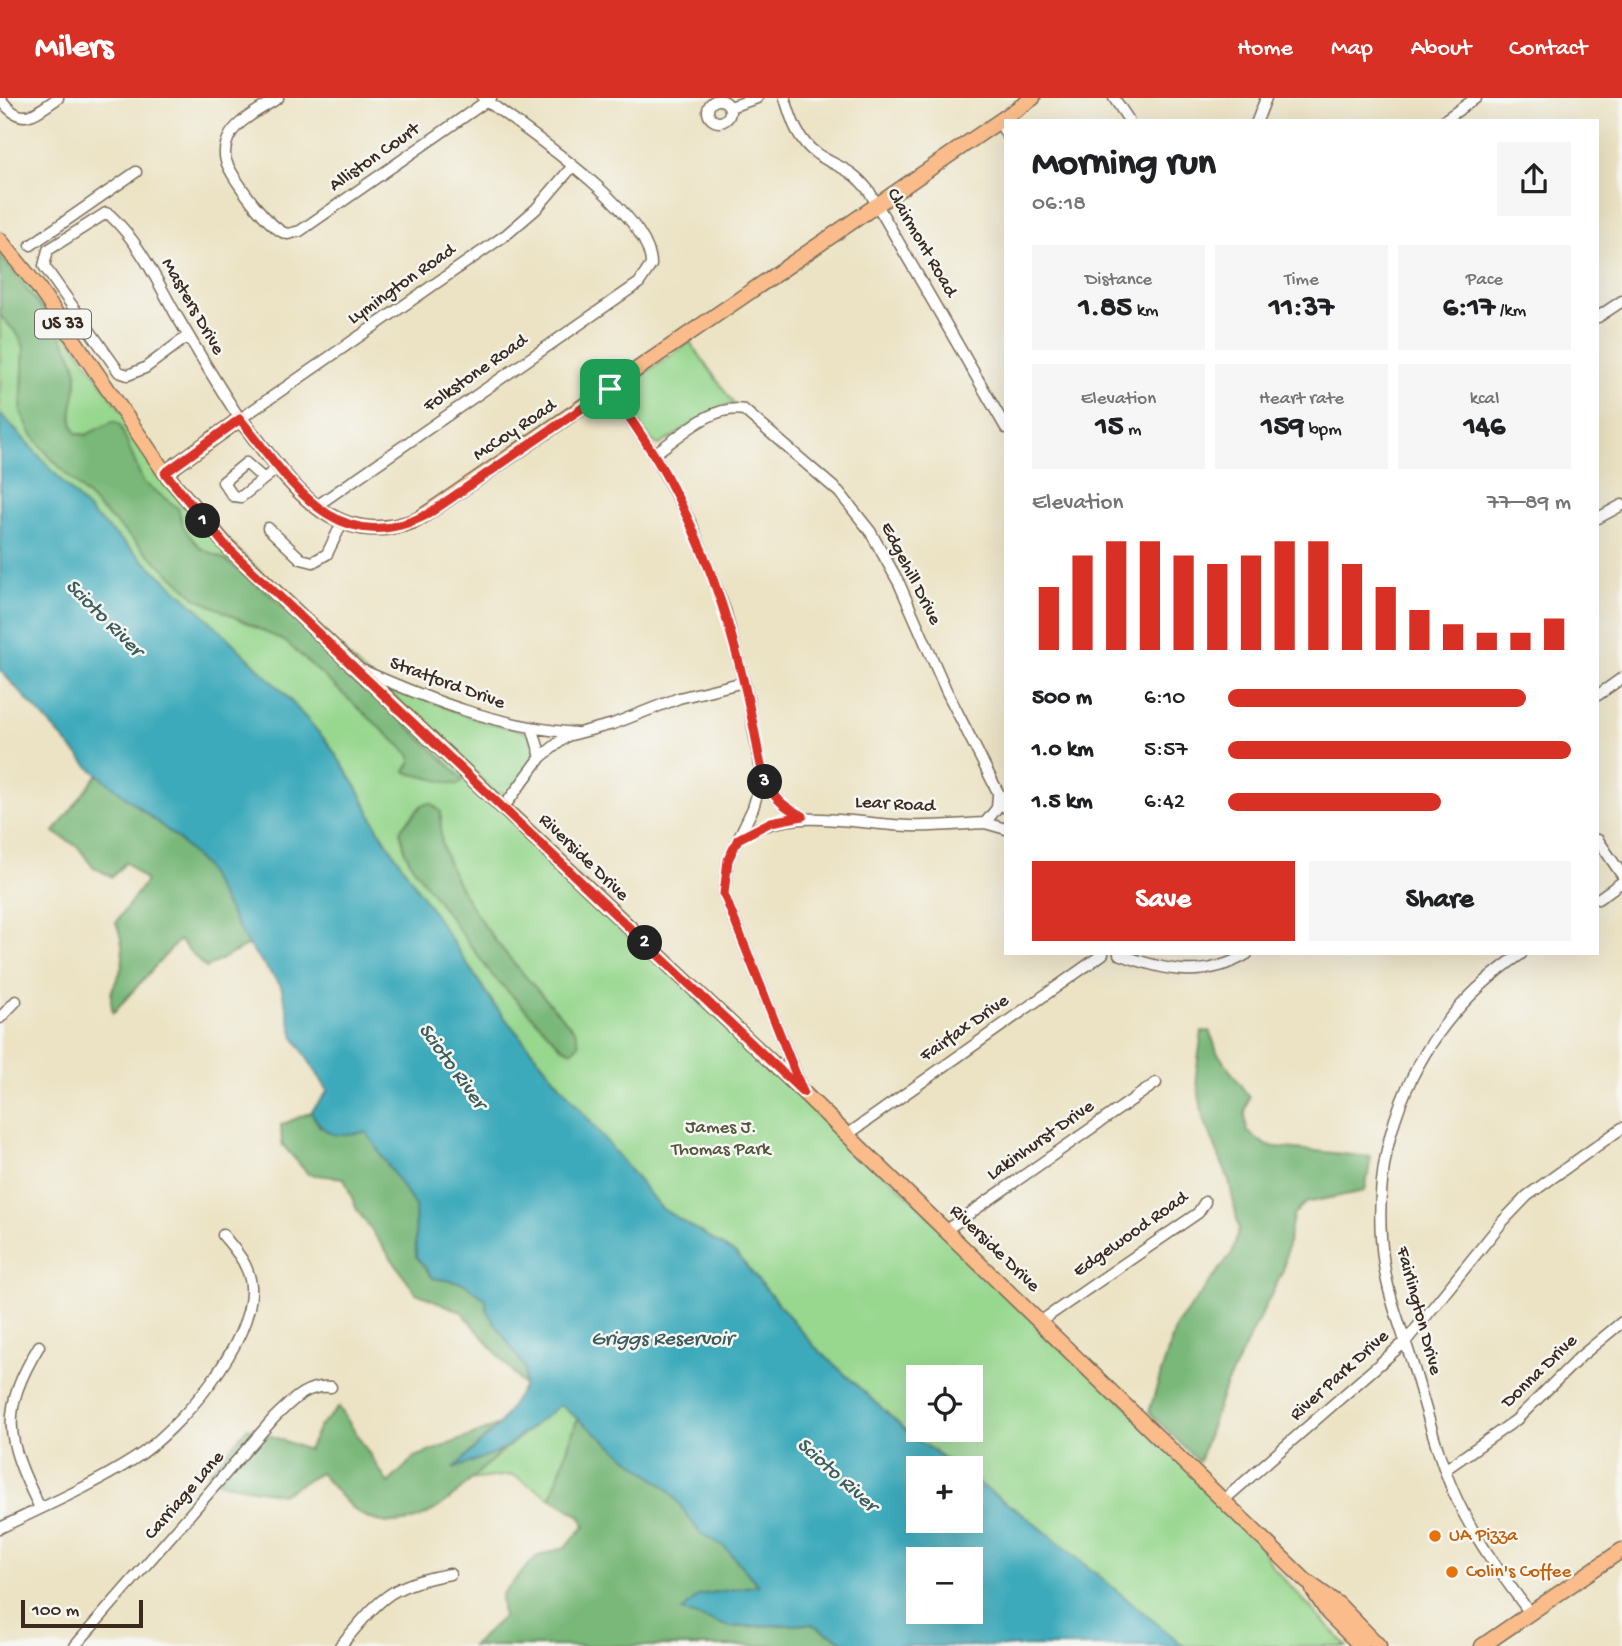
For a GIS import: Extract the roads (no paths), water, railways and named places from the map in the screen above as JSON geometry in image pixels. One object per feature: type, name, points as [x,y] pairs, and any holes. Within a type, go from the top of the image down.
[{"type":"main road","name":"McCoy Road","points":[[1012,119],[1033,98]]},
{"type":"main road","name":"McCoy Road","points":[[240,419],[315,508],[342,523],[364,528],[386,528],[416,520],[878,205],[1003,128]]},
{"type":"main road","name":"Riverside Drive","points":[[0,240],[38,287],[165,473],[226,546],[803,1092],[1225,1499],[1306,1581],[1338,1604],[1379,1646]]},
{"type":"main road","points":[[165,473],[240,419]]},
{"type":"main road","points":[[1482,1646],[1622,1550]]},
{"type":"main road","name":"Riverside Drive","points":[[1306,1581],[1328,1613],[1361,1646]]},
{"type":"street","points":[[0,98],[13,114],[20,117],[36,113],[58,98]]},
{"type":"street","name":"Alliston Court","points":[[278,98],[235,129],[226,144],[225,156],[230,168],[275,230],[288,234],[300,231],[487,99]]},
{"type":"street","points":[[730,107],[757,98]]},
{"type":"street","name":"Clairmont Road","points":[[785,98],[792,121],[807,145],[818,154],[853,172],[878,205],[1004,425]]},
{"type":"street","points":[[1114,98],[1128,119]]},
{"type":"street","points":[[1258,119],[1266,98]]},
{"type":"street","points":[[1446,119],[1476,98]]},
{"type":"street","points":[[487,99],[572,167]]},
{"type":"street","name":"Folkstone Road","points":[[315,508],[639,283],[651,265],[647,246],[622,211],[598,185],[572,167]]},
{"type":"street","name":"Lymington Road","points":[[240,419],[507,234],[551,193],[572,167]]},
{"type":"street","points":[[31,245],[136,172]]},
{"type":"street","name":"Masters Drive","points":[[93,204],[108,214],[135,243],[188,337],[240,419]]},
{"type":"street","points":[[108,214],[48,250],[44,266],[119,372],[128,375],[145,368],[188,337]]},
{"type":"street","points":[[1599,316],[1622,300]]},
{"type":"street","points":[[610,389],[654,454],[692,525],[715,581],[744,682],[762,778],[778,800],[789,810],[803,816]]},
{"type":"street","name":"Edgehill Drive","points":[[654,454],[718,412],[730,408],[744,410],[839,492],[881,548],[946,690],[1004,804]]},
{"type":"street","points":[[264,479],[279,467]]},
{"type":"street","points":[[1599,517],[1622,505]]},
{"type":"street","points":[[268,528],[301,559],[313,562],[327,554],[342,523]]},
{"type":"street","name":"Stratford Drive","points":[[351,665],[452,708],[533,730],[576,733]]},
{"type":"street","points":[[1599,694],[1622,678]]},
{"type":"street","name":"Stratford Drive","points":[[503,808],[541,757],[556,742],[576,733],[614,724],[679,698],[744,682]]},
{"type":"street","points":[[533,730],[541,757]]},
{"type":"street","points":[[762,778],[753,808],[728,860],[724,894],[803,1092]]},
{"type":"street","points":[[985,822],[997,808],[998,793]]},
{"type":"street","name":"Lear Road","points":[[738,839],[771,822],[803,816],[910,826],[985,822],[1004,828]]},
{"type":"street","points":[[1599,841],[1622,875]]},
{"type":"street","points":[[1599,898],[1622,882]]},
{"type":"street","name":"Fairfax Drive","points":[[847,1135],[1102,955]]},
{"type":"street","points":[[1122,955],[1167,970],[1186,972],[1218,968],[1245,955]]},
{"type":"street","name":"Fairlington Drive","points":[[1520,955],[1467,1000],[1432,1042],[1408,1082],[1391,1126],[1383,1161],[1379,1217],[1384,1268],[1458,1501],[1473,1530],[1530,1613]]},
{"type":"street","points":[[0,1018],[16,1001]]},
{"type":"street","name":"Lakinhurst Drive","points":[[946,1230],[1156,1083]]},
{"type":"street","name":"River Park Drive","points":[[1225,1499],[1406,1340],[1519,1204],[1544,1182],[1622,1128]]},
{"type":"street","name":"Edgewood Road","points":[[1041,1321],[1191,1219],[1202,1210],[1205,1202]]},
{"type":"street","points":[[0,1528],[92,1482],[151,1447],[200,1398],[232,1346],[251,1297],[247,1267],[223,1236]]},
{"type":"street","name":"Donna Drive","points":[[1446,1469],[1516,1420],[1581,1356],[1622,1322]]},
{"type":"street","points":[[39,1346],[3,1396],[5,1433],[40,1508]]},
{"type":"street","name":"Carriage Lane","points":[[75,1646],[209,1496],[274,1418],[301,1393],[317,1387],[331,1387]]},
{"type":"street","points":[[340,1646],[374,1608],[399,1587],[419,1579],[450,1574]]},
{"type":"water","name":"Griggs Reservoir","points":[[0,413],[92,514],[200,611],[282,691],[328,743],[358,789],[378,829],[495,1006],[661,1208],[736,1254],[814,1346],[906,1430],[906,1442],[921,1442],[941,1456],[906,1456],[906,1533],[983,1533],[983,1486],[1032,1521],[1184,1646],[852,1646],[812,1624],[730,1627],[682,1611],[699,1595],[758,1585],[724,1546],[700,1533],[670,1491],[560,1405],[502,1450],[453,1469],[499,1425],[524,1386],[525,1368],[487,1311],[486,1299],[463,1283],[433,1278],[416,1256],[415,1206],[366,1132],[340,1135],[328,1132],[311,1112],[328,1091],[294,1037],[281,986],[248,945],[204,866],[178,839],[89,767],[0,670]]},
{"type":"place","name":"UA Pizza","points":[[1435,1536]]},
{"type":"place","name":"Colin's Coffee","points":[[1452,1572]]},
{"type":"water label","name":"Scioto River","points":[[103,619]]},
{"type":"water label","name":"Scioto River","points":[[451,1067]]},
{"type":"water label","name":"Scioto River","points":[[836,1476]]},
{"type":"park label","name":"James J. Thomas Park","points":[[721,1139]]}]
